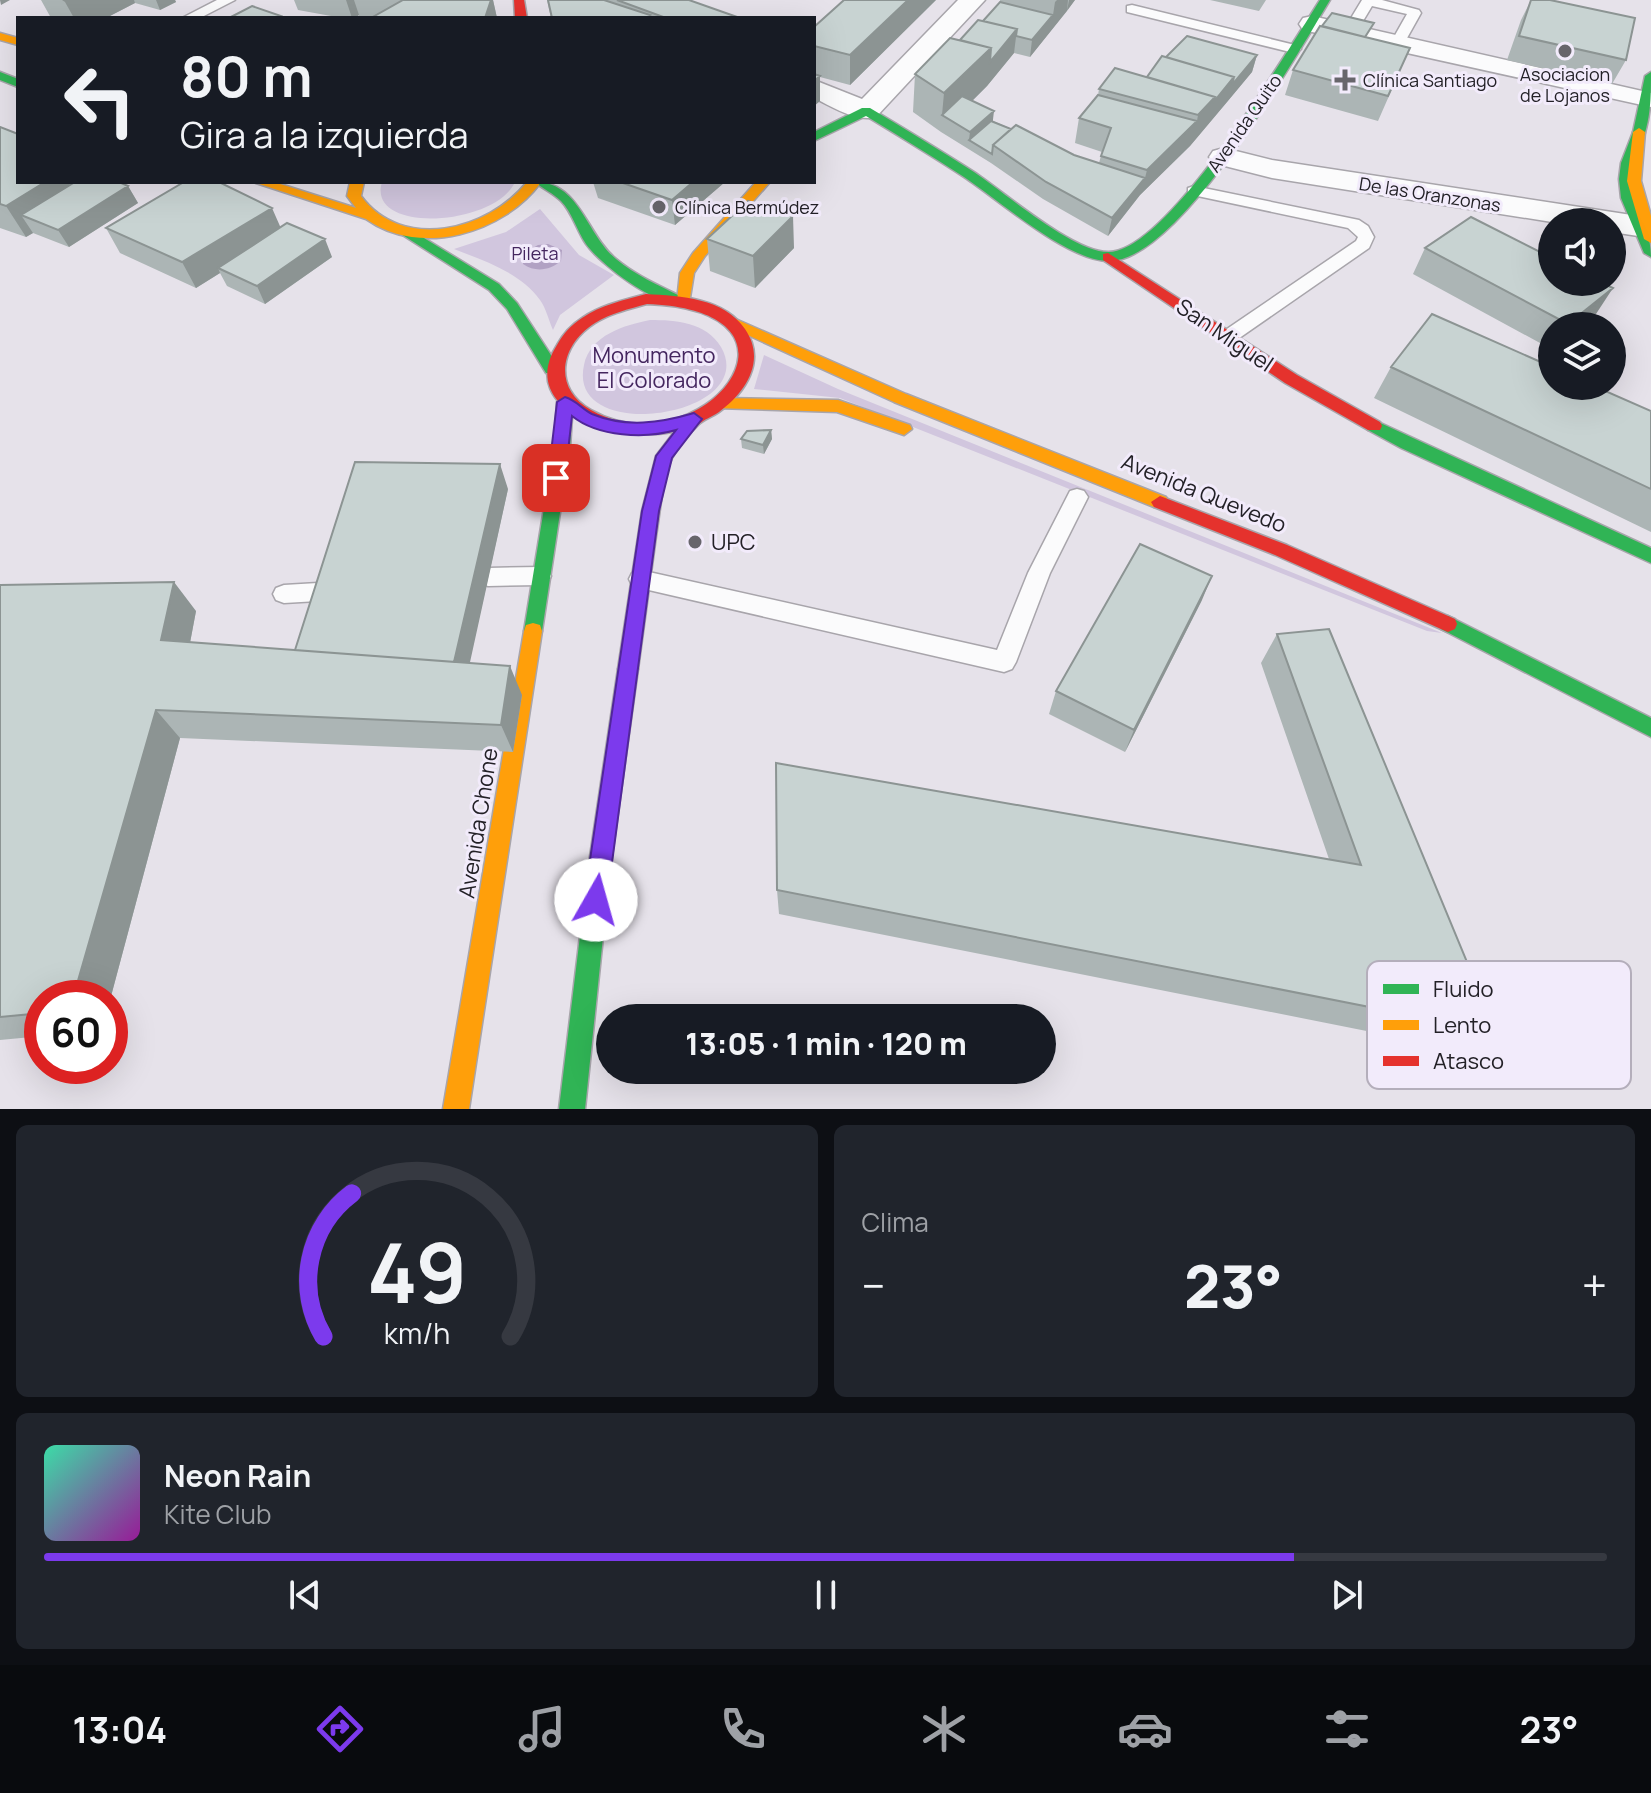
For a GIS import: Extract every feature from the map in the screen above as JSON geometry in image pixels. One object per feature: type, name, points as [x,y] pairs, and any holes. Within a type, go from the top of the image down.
[{"type":"main road","name":"Avenida Quito","points":[[1108,257],[1121,256],[1144,245],[1224,157],[1325,0]]},
{"type":"main road","points":[[1648,88],[1634,181],[1648,234]]},
{"type":"main road","points":[[816,136],[866,111]]},
{"type":"main road","name":"San Miguel","points":[[866,111],[970,175],[1074,246],[1108,257],[1291,379],[1407,444],[1651,556]]},
{"type":"main road","points":[[266,184],[365,215],[382,225],[406,231],[439,232],[474,226],[504,213],[526,196],[533,184]]},
{"type":"main road","points":[[357,184],[354,196],[365,215]]},
{"type":"main road","points":[[406,231],[494,287],[512,306],[552,369],[555,386],[565,402],[583,416],[608,426],[636,429],[665,427],[694,419],[722,404],[740,384],[748,362],[745,340],[731,322],[719,313],[679,300],[632,278],[609,261],[592,243],[567,199],[545,184]]},
{"type":"main road","points":[[679,300],[687,273],[700,253],[761,184]]},
{"type":"main road","points":[[552,369],[558,349],[572,330],[593,315],[618,304],[646,299],[679,300]]},
{"type":"main road","name":"Avenida Quevedo","points":[[731,322],[900,398],[1308,562],[1446,623],[1648,727]]},
{"type":"main road","name":"Avenida Chone","points":[[456,1109],[562,447],[565,402]]},
{"type":"main road","points":[[722,404],[838,406],[928,437]]},
{"type":"main road","points":[[572,1109],[599,870],[651,511],[664,456],[694,419]]},
{"type":"street","points":[[866,111],[972,0]]},
{"type":"street","points":[[1310,24],[1397,44],[1648,88]]},
{"type":"street","name":"San Miguel","points":[[816,89],[866,111]]},
{"type":"street","name":"De las Oranzonas","points":[[1224,157],[1272,169],[1648,234]]},
{"type":"lane","points":[[193,16],[228,0]]},
{"type":"lane","points":[[1349,33],[1368,1],[1411,10],[1414,13],[1397,44]]},
{"type":"lane","points":[[1132,9],[1294,49]]},
{"type":"lane","points":[[1194,191],[1353,224],[1366,237],[1363,244],[1228,337]]},
{"type":"lane","points":[[640,579],[1004,662],[1039,573],[1077,497]]},
{"type":"lane","points":[[488,577],[540,576]]},
{"type":"lane","points":[[284,594],[335,591]]},
{"type":"green space","points":[[382,184],[513,184],[503,197],[484,208],[435,218],[412,217],[393,211],[382,199]]},
{"type":"green space","name":"Pileta","points":[[540,209],[579,255],[614,275],[560,315],[553,330],[542,303],[532,290],[501,268],[454,249],[506,232]]},
{"type":"green space","name":"Monumento El Colorado","points":[[650,320],[690,324],[707,332],[721,347],[726,371],[714,391],[690,405],[661,413],[630,413],[603,406],[586,390],[584,365],[588,355],[593,346],[610,333]]},
{"type":"green space","points":[[764,355],[838,389],[1442,633],[1427,631],[840,398],[754,389]]},
{"type":"shaded area","points":[[548,244],[562,250],[561,261],[543,269],[533,269],[523,264],[524,253],[538,245]]},
{"type":"building","points":[[403,0],[491,0],[486,16],[375,16]]},
{"type":"building","points":[[548,0],[604,0],[650,15],[648,16],[552,16]]},
{"type":"building","points":[[617,0],[689,0],[734,16],[661,16]]},
{"type":"building","points":[[844,0],[908,0],[850,55],[816,46],[816,25]]},
{"type":"building","points":[[1531,0],[1550,0],[1635,18],[1626,60],[1519,36]]},
{"type":"building","points":[[1000,2],[1053,15],[1032,40],[1016,36],[1017,29],[983,21]]},
{"type":"building","points":[[252,6],[281,16],[233,16]]},
{"type":"building","points":[[1332,13],[1374,23],[1365,37],[1322,26]]},
{"type":"building","points":[[978,20],[1017,29],[990,62],[991,48],[960,40]]},
{"type":"building","points":[[1320,26],[1410,48],[1388,96],[1293,70]]},
{"type":"building","points":[[1187,36],[1257,55],[1232,85],[1234,77],[1166,57]]},
{"type":"building","points":[[950,38],[991,48],[944,93],[915,74]]},
{"type":"building","points":[[1162,56],[1234,77],[1213,103],[1215,97],[1147,77]]},
{"type":"building","points":[[1115,68],[1215,97],[1198,115],[1099,89]]},
{"type":"building","points":[[1098,95],[1197,121],[1147,170],[1101,156],[1111,128],[1079,118]]},
{"type":"building","points":[[962,96],[994,111],[970,132],[942,115]]},
{"type":"building","points":[[991,121],[1011,129],[993,145],[992,154],[969,140]]},
{"type":"building","points":[[1016,125],[1074,155],[1145,178],[1112,218],[1046,182],[993,145]]},
{"type":"building","points":[[0,127],[16,133],[16,184],[42,184],[6,206],[0,204]]},
{"type":"building","points":[[72,184],[128,186],[58,230],[21,215]]},
{"type":"building","points":[[181,184],[223,184],[272,208],[182,262],[106,228]]},
{"type":"building","points":[[626,184],[691,184],[672,200]]},
{"type":"building","points":[[748,201],[793,216],[753,256],[707,239]]},
{"type":"building","points":[[1471,217],[1538,251],[1538,296],[1603,296],[1583,312],[1545,312],[1425,248]]},
{"type":"building","points":[[287,223],[325,239],[257,286],[218,268]]},
{"type":"building","points":[[1432,314],[1538,361],[1538,400],[1626,400],[1651,411],[1651,489],[1391,367]]},
{"type":"building","points":[[771,430],[763,445],[741,439],[747,431]]},
{"type":"building","points":[[355,462],[500,464],[454,662],[295,650]]},
{"type":"building","points":[[1140,544],[1212,576],[1134,730],[1056,691]]},
{"type":"building","points":[[174,582],[161,640],[510,666],[501,725],[156,710],[78,980],[24,980],[24,1015],[0,1017],[0,585]]},
{"type":"building","points":[[1329,629],[1467,961],[1367,961],[1367,1007],[777,890],[776,763],[1361,865],[1277,634]]},
{"type":"traffic: fast","points":[[816,136],[866,111],[970,175],[1058,236],[1077,247],[1111,257],[1136,249],[1165,225],[1196,190],[1259,104],[1325,0]]},
{"type":"traffic: fast","points":[[0,76],[16,82]]},
{"type":"traffic: fast","points":[[1651,76],[1639,132],[1627,163],[1626,179],[1628,198],[1651,253]]},
{"type":"traffic: fast","points":[[545,184],[567,199],[592,243],[609,261],[632,278],[675,299]]},
{"type":"traffic: fast","points":[[406,231],[494,287],[512,306],[552,369]]},
{"type":"traffic: fast","points":[[533,631],[562,447],[565,402]]},
{"type":"traffic: fast","points":[[1374,426],[1651,556]]},
{"type":"traffic: fast","points":[[1448,624],[1651,728]]},
{"type":"traffic: fast","points":[[572,1109],[599,870],[628,669]]},
{"type":"traffic: slow","points":[[0,36],[16,41]]},
{"type":"traffic: slow","points":[[1639,132],[1634,181],[1651,239]]},
{"type":"traffic: slow","points":[[266,184],[365,215]]},
{"type":"traffic: slow","points":[[357,184],[354,196],[366,213],[382,224],[422,234],[444,233],[485,221],[512,206],[532,184]]},
{"type":"traffic: slow","points":[[684,301],[687,273],[700,253],[761,184]]},
{"type":"traffic: slow","points":[[731,322],[900,398],[1160,502]]},
{"type":"traffic: slow","points":[[722,404],[838,406],[904,429]]},
{"type":"traffic: slow","points":[[456,1109],[533,631]]},
{"type":"traffic: jam","points":[[519,0],[521,16]]},
{"type":"traffic: jam","points":[[1108,257],[1291,379],[1374,426]]},
{"type":"traffic: jam","points":[[646,299],[691,303],[720,314],[732,322],[741,334],[747,363],[736,387],[710,411],[667,427],[620,428],[579,411],[564,395],[556,373],[558,356],[572,334],[588,320],[611,309],[646,299]]},
{"type":"traffic: jam","points":[[628,669],[651,511],[664,456],[694,419]]},
{"type":"traffic: jam","points":[[1160,502],[1281,550],[1448,624]]},
{"type":"place","name":"Asociacion de Lojanos","points":[[1565,51]]},
{"type":"place","name":"Clínica Santiago","points":[[1345,80]]},
{"type":"place","name":"Clínica Bermúdez","points":[[659,207]]},
{"type":"place","name":"UPC","points":[[695,542]]},
{"type":"route","points":[[556,478],[565,402],[583,416],[608,426],[636,429],[665,427],[694,419],[664,456],[651,511],[630,641],[596,900]]}]
